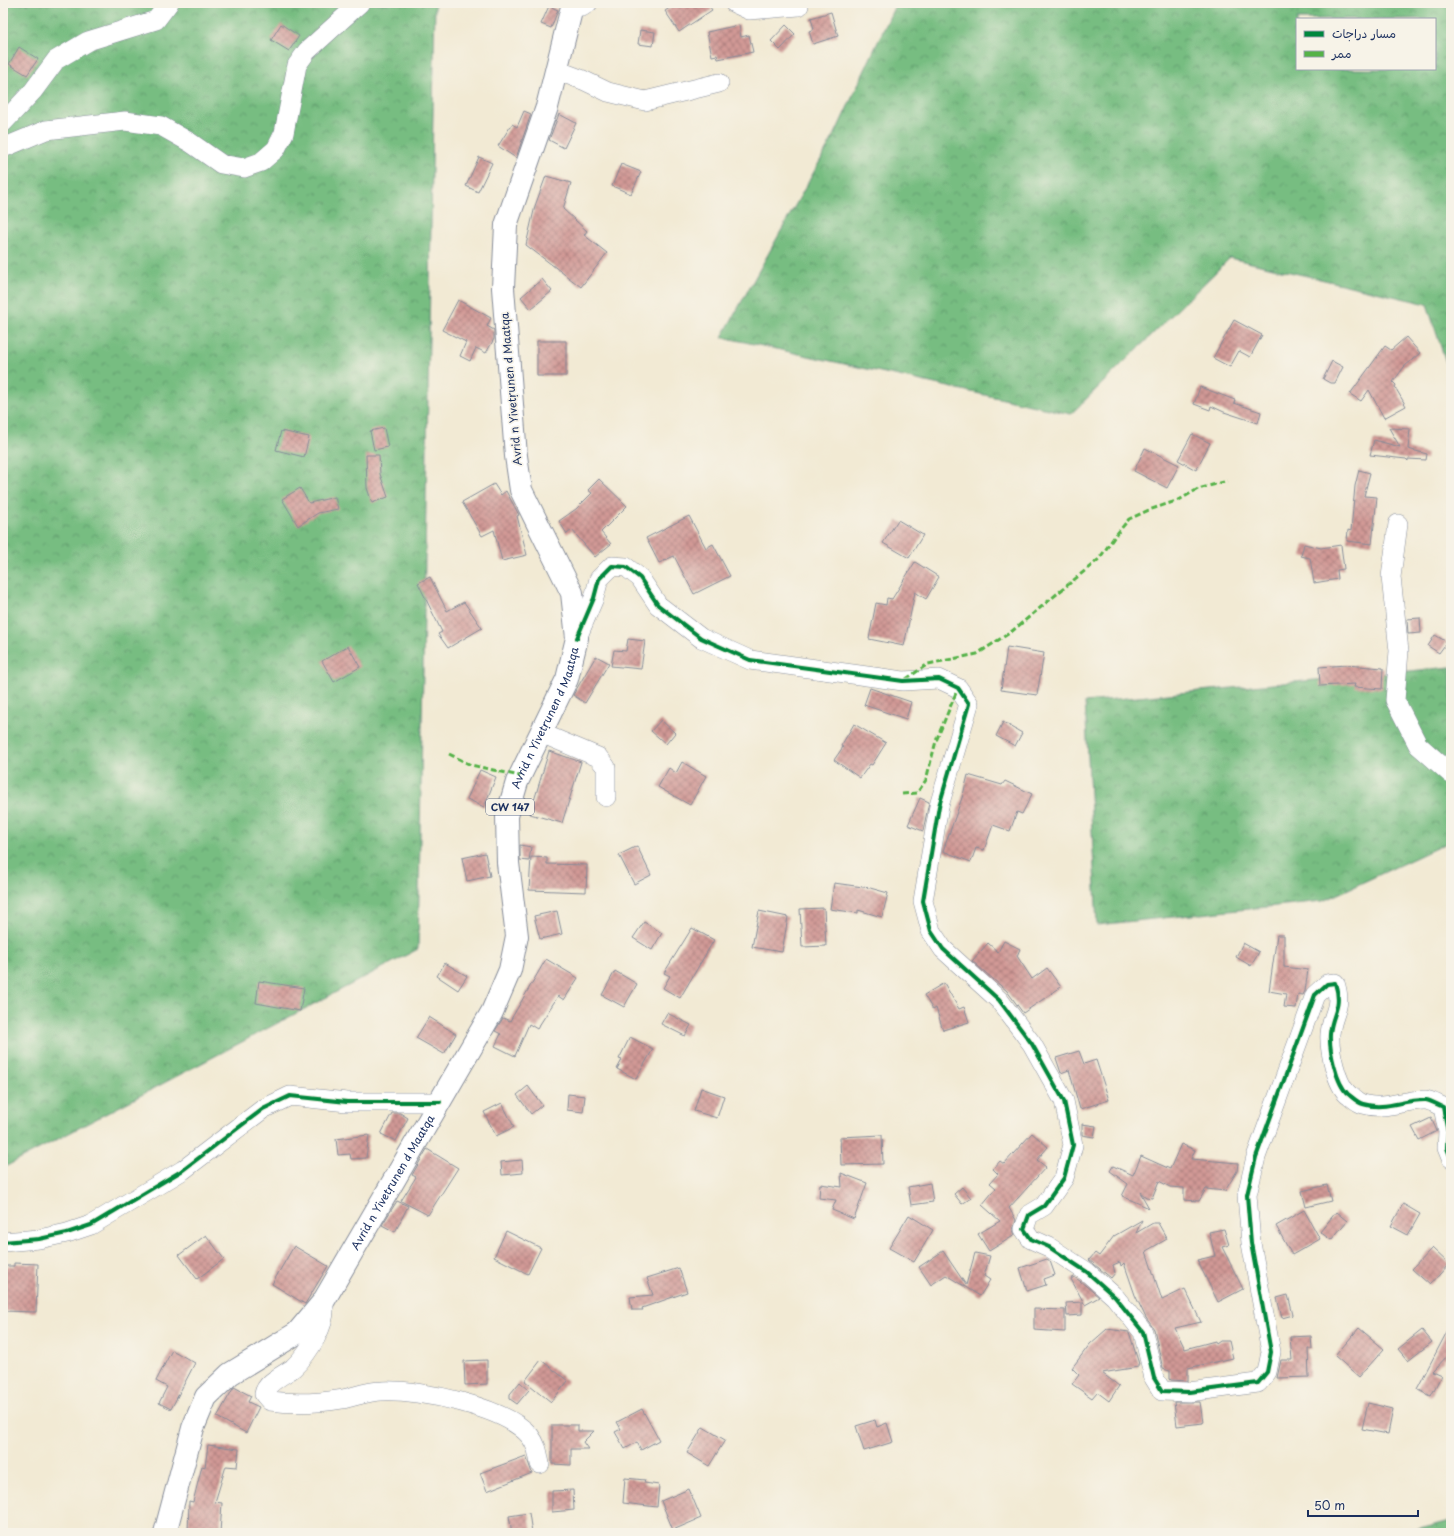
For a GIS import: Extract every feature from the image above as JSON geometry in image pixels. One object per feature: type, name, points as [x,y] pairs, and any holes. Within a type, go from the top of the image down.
[{"type":"main road","name":"Avrid n Yivetṛunen d Maatqa","points":[[165,1533],[193,1428],[206,1397],[230,1374],[297,1333],[323,1302],[492,1012],[510,970],[517,936],[508,863],[507,816],[517,782],[567,679],[577,638],[572,593],[521,490],[516,456],[503,288],[506,225],[547,107],[556,70],[577,5]]},
{"type":"street","points":[[3,124],[33,91],[56,60],[88,41],[156,20],[169,3]]},
{"type":"street","points":[[3,148],[46,130],[125,121],[161,126],[191,143],[221,164],[244,168],[261,162],[276,149],[284,133],[297,65],[307,50],[360,3]]},
{"type":"street","points":[[734,3],[749,10],[799,6]]},
{"type":"street","points":[[556,70],[583,80],[608,92],[645,101],[719,83]]},
{"type":"street","points":[[1398,524],[1391,577],[1399,650],[1395,700],[1418,745],[1451,774]]},
{"type":"street","points":[[577,638],[594,598],[599,579],[612,566],[626,567],[640,578],[658,604],[695,633],[702,638],[750,660],[903,681],[939,679],[958,688],[968,704],[939,806],[923,901],[926,916],[931,931],[943,949],[1004,1006],[1032,1044],[1064,1101],[1073,1145],[1064,1178],[1044,1206],[1029,1215],[1024,1229],[1031,1239],[1049,1247],[1087,1272],[1115,1297],[1143,1332],[1154,1378],[1162,1391],[1189,1392],[1258,1383],[1267,1372],[1271,1352],[1251,1243],[1247,1195],[1256,1157],[1315,995],[1327,984],[1335,983],[1339,994],[1338,1008],[1330,1032],[1331,1048],[1337,1076],[1345,1091],[1362,1104],[1384,1107],[1427,1100],[1443,1107],[1448,1132],[1447,1148],[1451,1158]]},
{"type":"street","points":[[541,733],[598,757],[606,767],[606,797]]},
{"type":"street","points":[[3,1242],[39,1239],[67,1233],[91,1225],[183,1170],[263,1109],[290,1096],[347,1102],[440,1102]]},
{"type":"street","points":[[323,1302],[325,1308],[321,1324],[310,1348],[292,1369],[269,1385],[264,1392],[266,1398],[270,1401],[310,1402],[342,1399],[380,1391],[416,1392],[475,1406],[518,1424],[530,1435],[538,1447],[540,1464]]},
{"type":"green space","points":[[3,3],[435,3],[418,949],[3,1168]]},
{"type":"green space","points":[[896,3],[1451,3],[1451,378],[1427,304],[1230,258],[1071,414],[722,337],[835,134]]},
{"type":"green space","points":[[1451,667],[1451,841],[1323,901],[1097,925],[1085,702]]},
{"type":"green space","points":[[1451,1520],[1451,1533],[1398,1533]]},
{"type":"building","points":[[677,3],[707,3],[712,10],[679,32],[665,11]]},
{"type":"building","points":[[549,6],[558,10],[551,28],[541,24]]},
{"type":"building","points":[[831,12],[838,36],[813,44],[809,31],[814,29],[811,18]]},
{"type":"building","points":[[281,24],[299,36],[289,51],[271,40]]},
{"type":"building","points":[[739,25],[741,37],[749,35],[753,52],[718,59],[717,55],[712,56],[707,32]]},
{"type":"building","points":[[786,25],[795,34],[780,50],[771,41]]},
{"type":"building","points":[[640,30],[655,32],[653,46],[638,44]]},
{"type":"building","points":[[19,47],[38,59],[27,75],[9,64]]},
{"type":"building","points":[[524,111],[531,114],[516,158],[498,146],[512,124],[517,127]]},
{"type":"building","points":[[559,114],[576,123],[564,148],[549,140]]},
{"type":"building","points":[[479,157],[492,163],[478,192],[466,186]]},
{"type":"building","points":[[621,164],[641,172],[631,194],[612,186]]},
{"type":"building","points":[[546,176],[571,183],[563,209],[587,231],[584,235],[607,253],[581,287],[526,245],[535,206]]},
{"type":"building","points":[[542,279],[552,291],[531,309],[521,297]]},
{"type":"building","points":[[458,300],[491,318],[487,326],[494,330],[494,339],[486,353],[476,348],[470,361],[460,356],[466,342],[442,330]]},
{"type":"building","points":[[1234,320],[1262,335],[1250,357],[1239,351],[1230,367],[1213,358]]},
{"type":"building","points":[[1406,337],[1420,353],[1404,367],[1393,382],[1396,385],[1395,387],[1406,406],[1384,418],[1369,390],[1361,401],[1350,394],[1385,346],[1391,350]]},
{"type":"building","points":[[537,341],[566,341],[566,376],[537,376]]},
{"type":"building","points":[[1332,361],[1343,367],[1335,383],[1330,383],[1323,379]]},
{"type":"building","points":[[1200,387],[1235,400],[1234,403],[1261,412],[1258,423],[1224,412],[1211,406],[1210,410],[1194,404]]},
{"type":"building","points":[[384,428],[388,447],[374,450],[370,431]]},
{"type":"building","points":[[1389,428],[1410,429],[1408,449],[1427,454],[1426,460],[1408,459],[1408,461],[1406,459],[1370,455],[1374,440],[1400,447]]},
{"type":"building","points":[[281,431],[309,437],[304,457],[276,450]]},
{"type":"building","points":[[1192,434],[1210,443],[1196,470],[1178,460]]},
{"type":"building","points":[[1145,448],[1179,465],[1167,488],[1134,471]]},
{"type":"building","points":[[366,455],[379,455],[380,474],[388,497],[372,503],[367,488]]},
{"type":"building","points":[[1359,470],[1370,473],[1364,496],[1377,497],[1372,544],[1347,541],[1348,530],[1351,531],[1355,486]]},
{"type":"building","points":[[599,479],[627,506],[601,532],[611,544],[595,557],[572,530],[567,534],[559,521],[576,509],[592,493],[588,490]]},
{"type":"building","points":[[494,484],[501,495],[506,491],[519,515],[517,516],[527,555],[502,561],[494,530],[482,536],[462,502]]},
{"type":"building","points":[[300,488],[309,503],[335,497],[338,509],[318,513],[298,526],[282,499]]},
{"type":"building","points":[[689,516],[706,548],[713,544],[730,576],[694,594],[674,556],[659,563],[646,538]]},
{"type":"building","points":[[898,520],[923,535],[909,558],[883,543]]},
{"type":"building","points":[[1304,544],[1321,548],[1341,545],[1344,569],[1337,570],[1338,579],[1314,583],[1310,558],[1301,556]]},
{"type":"building","points":[[915,562],[939,577],[926,599],[915,592],[904,646],[869,639],[876,603],[886,605],[887,598],[892,599]]},
{"type":"building","points":[[430,577],[447,611],[464,602],[482,628],[448,648],[438,634],[442,632],[418,583]]},
{"type":"building","points":[[1420,618],[1421,633],[1408,634],[1407,619]]},
{"type":"building","points":[[1435,635],[1447,642],[1439,653],[1428,646]]},
{"type":"building","points":[[628,639],[645,641],[641,669],[611,666],[614,650],[626,651]]},
{"type":"building","points":[[348,646],[360,667],[334,682],[322,661]]},
{"type":"building","points":[[1007,647],[1044,653],[1037,695],[1001,690]]},
{"type":"building","points":[[596,656],[609,663],[585,703],[573,695]]},
{"type":"building","points":[[1346,665],[1383,668],[1382,689],[1354,687],[1355,684],[1320,686],[1319,667]]},
{"type":"building","points":[[870,688],[911,702],[906,719],[864,705]]},
{"type":"building","points":[[661,720],[675,733],[666,744],[651,731]]},
{"type":"building","points":[[1003,722],[1022,733],[1015,746],[996,736]]},
{"type":"building","points":[[854,724],[886,743],[872,765],[870,764],[860,778],[834,760],[843,747],[841,746]]},
{"type":"building","points":[[549,751],[581,762],[562,823],[530,814]]},
{"type":"building","points":[[682,762],[706,776],[690,805],[658,787],[669,768],[676,773]]},
{"type":"building","points":[[480,770],[496,777],[484,807],[467,799]]},
{"type":"building","points":[[968,775],[1002,785],[1005,781],[1032,794],[1022,814],[1017,812],[1010,831],[993,825],[984,850],[976,848],[971,862],[943,851],[963,795]]},
{"type":"building","points":[[920,798],[929,802],[923,831],[908,825]]},
{"type":"building","points":[[520,845],[531,847],[529,861],[520,860]]},
{"type":"building","points":[[637,846],[651,875],[634,884],[619,855]]},
{"type":"building","points":[[485,853],[490,876],[467,881],[462,858]]},
{"type":"building","points":[[531,857],[547,858],[547,864],[587,865],[586,892],[529,890]]},
{"type":"building","points":[[834,883],[870,888],[888,893],[882,917],[858,910],[858,913],[830,909]]},
{"type":"building","points":[[824,908],[826,946],[802,947],[800,909]]},
{"type":"building","points":[[557,911],[562,934],[540,939],[534,916]]},
{"type":"building","points":[[759,911],[788,917],[782,952],[752,947]]},
{"type":"building","points":[[644,922],[662,933],[652,950],[633,938]]},
{"type":"building","points":[[692,928],[714,940],[680,998],[663,988],[670,976],[664,973]]},
{"type":"building","points":[[1277,935],[1284,935],[1284,967],[1308,970],[1305,991],[1303,995],[1298,994],[1296,1008],[1284,1007],[1286,994],[1269,991]]},
{"type":"building","points":[[1004,941],[1020,949],[1017,956],[1032,979],[1047,968],[1061,987],[1023,1013],[1007,991],[972,961],[988,943],[998,952]]},
{"type":"building","points":[[1243,943],[1259,952],[1251,966],[1236,957]]},
{"type":"building","points":[[546,959],[578,978],[564,1000],[558,996],[537,1029],[529,1024],[515,1056],[495,1046],[501,1034],[495,1031],[503,1018],[510,1021]]},
{"type":"building","points":[[445,963],[467,976],[458,990],[437,976]]},
{"type":"building","points":[[615,971],[637,984],[624,1007],[602,995]]},
{"type":"building","points":[[259,981],[304,988],[300,1011],[256,1003]]},
{"type":"building","points":[[944,983],[959,1009],[964,1007],[969,1022],[943,1030],[936,1008],[933,1010],[924,995]]},
{"type":"building","points":[[667,1013],[691,1025],[685,1036],[661,1024]]},
{"type":"building","points":[[429,1017],[456,1034],[444,1054],[416,1038]]},
{"type":"building","points":[[630,1037],[653,1049],[636,1079],[617,1069],[622,1060],[619,1059]]},
{"type":"building","points":[[1079,1051],[1084,1064],[1096,1060],[1109,1100],[1080,1109],[1069,1070],[1061,1073],[1056,1058]]},
{"type":"building","points":[[528,1086],[542,1105],[531,1114],[517,1095]]},
{"type":"building","points":[[701,1088],[724,1096],[717,1118],[694,1111]]},
{"type":"building","points":[[568,1094],[585,1096],[583,1112],[567,1110]]},
{"type":"building","points":[[502,1103],[514,1127],[496,1136],[484,1112]]},
{"type":"building","points":[[392,1113],[400,1113],[408,1118],[396,1141],[381,1134]]},
{"type":"building","points":[[1431,1118],[1437,1131],[1419,1140],[1412,1127]]},
{"type":"building","points":[[1082,1124],[1096,1126],[1094,1137],[1082,1135]]},
{"type":"building","points":[[1032,1133],[1048,1147],[1037,1160],[1046,1167],[1009,1208],[1016,1220],[1013,1230],[1015,1235],[989,1251],[978,1234],[1000,1221],[982,1205],[996,1188],[990,1183],[998,1174],[993,1169],[1000,1161],[1004,1164]]},
{"type":"building","points":[[369,1135],[366,1158],[351,1159],[350,1154],[338,1155],[336,1139]]},
{"type":"building","points":[[882,1135],[883,1164],[841,1165],[840,1137]]},
{"type":"building","points":[[1181,1144],[1195,1150],[1191,1159],[1238,1163],[1237,1171],[1225,1191],[1206,1189],[1199,1201],[1184,1200],[1184,1188],[1170,1187],[1159,1181],[1152,1198],[1146,1197],[1140,1192],[1149,1208],[1122,1196],[1128,1184],[1110,1171],[1113,1166],[1133,1175],[1141,1156],[1170,1169]]},
{"type":"building","points":[[427,1149],[458,1168],[428,1215],[401,1201],[416,1177],[412,1175]]},
{"type":"building","points":[[522,1160],[523,1173],[502,1175],[501,1162]]},
{"type":"building","points":[[841,1173],[867,1183],[854,1219],[832,1210],[836,1200],[819,1198],[820,1184],[842,1187]]},
{"type":"building","points":[[930,1183],[933,1202],[911,1205],[908,1187]]},
{"type":"building","points":[[1327,1185],[1331,1201],[1306,1207],[1302,1191]]},
{"type":"building","points":[[962,1187],[971,1198],[962,1204],[954,1194]]},
{"type":"building","points":[[397,1201],[408,1206],[395,1232],[382,1225]]},
{"type":"building","points":[[1403,1204],[1420,1214],[1408,1235],[1391,1226]]},
{"type":"building","points":[[1304,1210],[1320,1239],[1292,1255],[1276,1226]]},
{"type":"building","points":[[1336,1212],[1347,1221],[1331,1240],[1320,1232]]},
{"type":"building","points":[[909,1215],[933,1230],[914,1262],[889,1248]]},
{"type":"building","points":[[1142,1220],[1136,1233],[1153,1223],[1158,1223],[1167,1239],[1146,1251],[1162,1300],[1185,1289],[1201,1322],[1175,1328],[1185,1349],[1215,1341],[1216,1344],[1220,1341],[1229,1341],[1233,1358],[1188,1368],[1188,1381],[1171,1380],[1170,1371],[1163,1369],[1154,1329],[1146,1318],[1135,1295],[1124,1263],[1121,1266],[1120,1262],[1113,1265],[1115,1273],[1111,1278],[1089,1260],[1095,1253],[1099,1256],[1114,1236]]},
{"type":"building","points":[[1224,1229],[1229,1245],[1222,1247],[1243,1289],[1218,1302],[1197,1260],[1215,1256],[1209,1232]]},
{"type":"building","points":[[506,1231],[541,1248],[528,1274],[494,1257]]},
{"type":"building","points":[[206,1235],[224,1259],[197,1279],[179,1255]]},
{"type":"building","points":[[294,1246],[328,1266],[305,1304],[272,1284]]},
{"type":"building","points":[[1432,1248],[1449,1264],[1430,1285],[1412,1269]]},
{"type":"building","points":[[943,1251],[966,1285],[975,1253],[990,1256],[984,1276],[990,1280],[980,1296],[946,1275],[931,1285],[919,1267]]},
{"type":"building","points":[[1047,1259],[1050,1261],[1055,1275],[1044,1279],[1046,1285],[1027,1291],[1020,1268]]},
{"type":"building","points":[[14,1263],[38,1264],[36,1312],[3,1311],[3,1266],[14,1266]]},
{"type":"building","points":[[679,1268],[687,1292],[642,1308],[643,1310],[632,1310],[630,1297],[653,1295],[647,1278]]},
{"type":"building","points":[[1074,1277],[1099,1297],[1085,1305],[1071,1279]]},
{"type":"building","points":[[1288,1295],[1293,1315],[1282,1318],[1277,1298]]},
{"type":"building","points":[[1082,1302],[1082,1315],[1067,1316],[1066,1303]]},
{"type":"building","points":[[1034,1309],[1065,1310],[1065,1332],[1034,1330]]},
{"type":"building","points":[[1451,1324],[1451,1352],[1432,1372],[1441,1376],[1431,1396],[1417,1389]]},
{"type":"building","points":[[1359,1328],[1384,1349],[1359,1377],[1335,1356]]},
{"type":"building","points":[[1107,1329],[1129,1332],[1139,1364],[1138,1367],[1102,1373],[1119,1386],[1109,1401],[1097,1392],[1092,1398],[1072,1384],[1079,1375],[1072,1368],[1090,1344]]},
{"type":"building","points":[[1422,1330],[1432,1342],[1408,1361],[1398,1349]]},
{"type":"building","points":[[1311,1336],[1312,1349],[1308,1349],[1309,1377],[1277,1378],[1281,1360],[1292,1360],[1290,1337]]},
{"type":"building","points":[[172,1350],[195,1363],[171,1409],[159,1403],[167,1387],[156,1381]]},
{"type":"building","points":[[487,1360],[487,1384],[465,1385],[464,1361]]},
{"type":"building","points":[[541,1360],[568,1381],[551,1402],[525,1381]]},
{"type":"building","points":[[520,1382],[529,1390],[517,1404],[510,1399],[510,1394]]},
{"type":"building","points":[[234,1387],[251,1396],[248,1402],[259,1407],[246,1433],[217,1417]]},
{"type":"building","points":[[1174,1402],[1200,1402],[1203,1423],[1177,1426]]},
{"type":"building","points":[[1368,1403],[1393,1409],[1388,1434],[1362,1429]]},
{"type":"building","points":[[642,1409],[659,1440],[641,1450],[637,1442],[625,1449],[615,1432],[621,1429],[617,1422]]},
{"type":"building","points":[[875,1420],[877,1427],[887,1423],[893,1442],[864,1451],[856,1426]]},
{"type":"building","points":[[552,1425],[578,1425],[578,1431],[594,1431],[583,1442],[588,1449],[571,1449],[571,1465],[552,1464]]},
{"type":"building","points":[[703,1427],[725,1440],[709,1466],[687,1453]]},
{"type":"building","points":[[208,1445],[239,1449],[237,1467],[226,1466],[215,1502],[222,1503],[220,1533],[188,1533],[189,1501],[193,1502],[202,1466],[205,1467]]},
{"type":"building","points":[[526,1456],[532,1473],[487,1491],[480,1473]]},
{"type":"building","points":[[625,1478],[645,1480],[644,1483],[659,1485],[657,1507],[623,1503]]},
{"type":"building","points":[[689,1489],[701,1518],[673,1530],[661,1501]]},
{"type":"building","points":[[573,1490],[574,1510],[552,1512],[552,1491]]},
{"type":"building","points":[[529,1513],[532,1533],[512,1533],[509,1516]]},
{"type":"marked path","points":[[906,679],[928,664],[977,654],[1011,632],[1099,559],[1129,519],[1149,510],[1179,500],[1198,489],[1227,481]]},
{"type":"marked path","points":[[902,794],[917,793],[926,780],[936,741],[958,688]]},
{"type":"marked path","points":[[449,754],[471,765],[520,776]]},
{"type":"cycle path","points":[[577,638],[594,598],[599,579],[612,566],[626,567],[640,578],[658,605],[701,638],[750,660],[903,681],[939,679],[958,688],[969,704],[939,806],[923,901],[931,931],[943,949],[999,1000],[1032,1044],[1064,1101],[1073,1145],[1064,1178],[1044,1206],[1029,1215],[1024,1229],[1031,1239],[1049,1247],[1087,1272],[1115,1297],[1143,1332],[1154,1378],[1162,1391],[1189,1392],[1258,1383],[1267,1372],[1271,1352],[1251,1243],[1247,1195],[1256,1157],[1315,995],[1327,984],[1335,983],[1337,991],[1338,998],[1331,1027],[1330,1040],[1334,1066],[1340,1083],[1344,1089],[1359,1102],[1371,1106],[1387,1106],[1410,1101],[1426,1100],[1443,1107],[1448,1132],[1447,1148],[1451,1158]]},
{"type":"cycle path","points":[[3,1242],[39,1239],[67,1233],[91,1225],[183,1170],[263,1109],[290,1096],[347,1102],[440,1102]]}]
